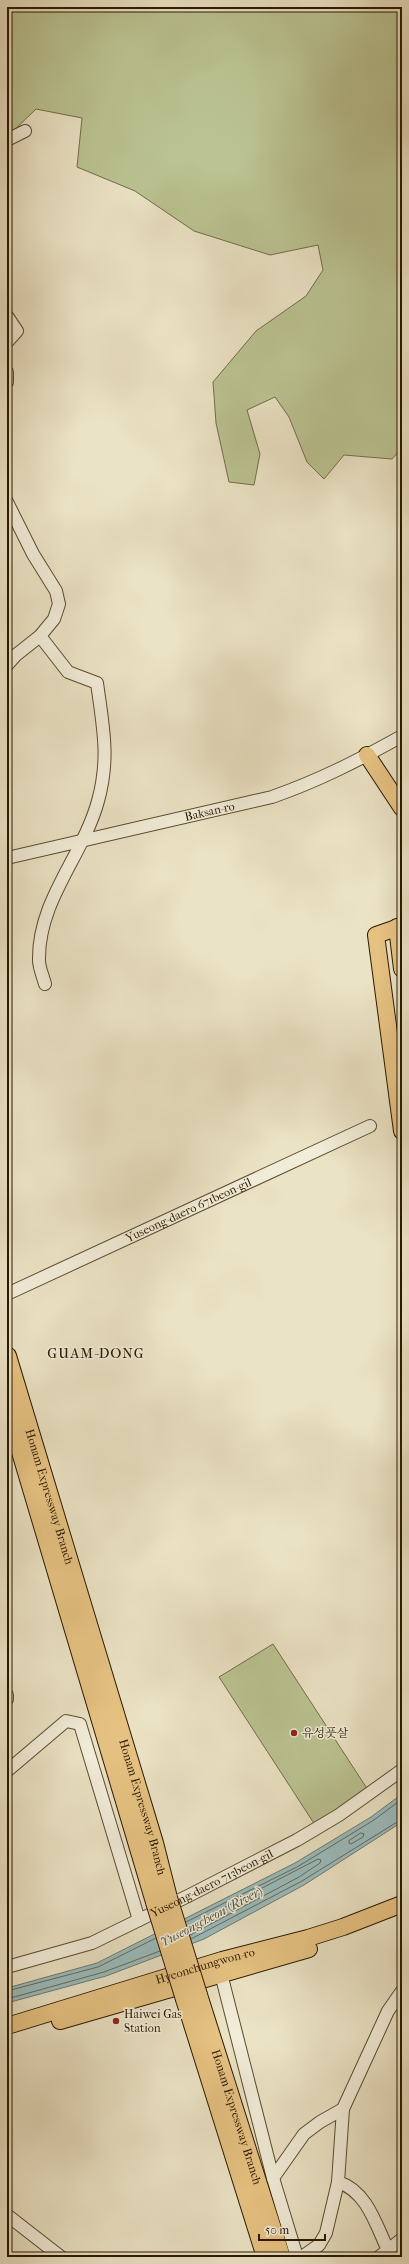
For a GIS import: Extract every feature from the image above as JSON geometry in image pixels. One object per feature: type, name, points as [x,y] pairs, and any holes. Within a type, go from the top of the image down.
[{"type":"highway","name":"Honam Expressway Branch","points":[[7,1356],[154,1843],[161,1900]]},
{"type":"highway","name":"Honam Expressway Branch","points":[[7,1405],[192,1997],[281,2257]]},
{"type":"highway","name":"Honam Expressway Branch","points":[[192,1997],[266,2257]]},
{"type":"main road","points":[[367,755],[402,808]]},
{"type":"main road","points":[[402,969],[399,927],[376,935],[402,1131]]},
{"type":"main road","name":"Hyeonchungwon-ro","points":[[7,2037],[306,1950],[402,1914]]},
{"type":"main road","name":"Hyeonchungwon-ro","points":[[7,2026],[222,1960],[402,1914]]},
{"type":"street","points":[[7,140],[25,131]]},
{"type":"street","points":[[7,316],[17,331],[7,342]]},
{"type":"street","points":[[7,372],[7,382]]},
{"type":"street","points":[[7,502],[33,554],[56,591],[59,604],[54,619],[40,636],[16,655],[7,665]]},
{"type":"street","points":[[40,636],[68,672],[97,683],[106,747],[104,774],[98,803],[81,842],[47,908],[39,961],[45,984]]},
{"type":"street","name":"Baksan-ro","points":[[7,858],[272,797],[313,782],[402,736]]},
{"type":"street","name":"Yuseong-daero 671beon-gil","points":[[7,1294],[370,1126]]},
{"type":"street","points":[[7,1771],[66,1721],[80,1724],[138,1920]]},
{"type":"street","name":"Yuseong-daero 713beon-gil","points":[[7,1967],[92,1943],[297,1840],[339,1815],[402,1770]]},
{"type":"street","points":[[221,1974],[273,2178],[297,2257]]},
{"type":"street","points":[[302,2257],[319,2245],[326,2233],[338,2182],[343,2109],[388,2010],[402,1991]]},
{"type":"street","points":[[273,2178],[304,2134],[320,2122],[343,2109]]},
{"type":"street","points":[[338,2182],[346,2184],[360,2194],[384,2254],[402,2239]]},
{"type":"street","points":[[7,2216],[61,2257]]},
{"type":"green space","points":[[7,7],[402,7],[402,448],[392,459],[344,455],[324,479],[307,462],[289,417],[275,397],[247,410],[260,454],[254,485],[229,482],[216,423],[213,382],[256,331],[306,296],[323,270],[318,245],[270,255],[194,231],[135,191],[77,167],[82,118],[36,109],[7,137]]},
{"type":"green space","name":"유성풋살","points":[[273,1644],[368,1790],[315,1825],[219,1677]]},
{"type":"water","name":"Yuseongcheon (River)","points":[[402,1794],[402,1822],[304,1885],[204,1939],[106,1976],[7,2003],[7,1988],[97,1963],[295,1863],[371,1817]]},
{"type":"place","name":"유성풋살","points":[[294,1733]]},
{"type":"place","name":"Haiwei Gas Station","points":[[116,2021]]},
{"type":"district","name":"GUAM-DONG","points":[[96,1353]]}]
